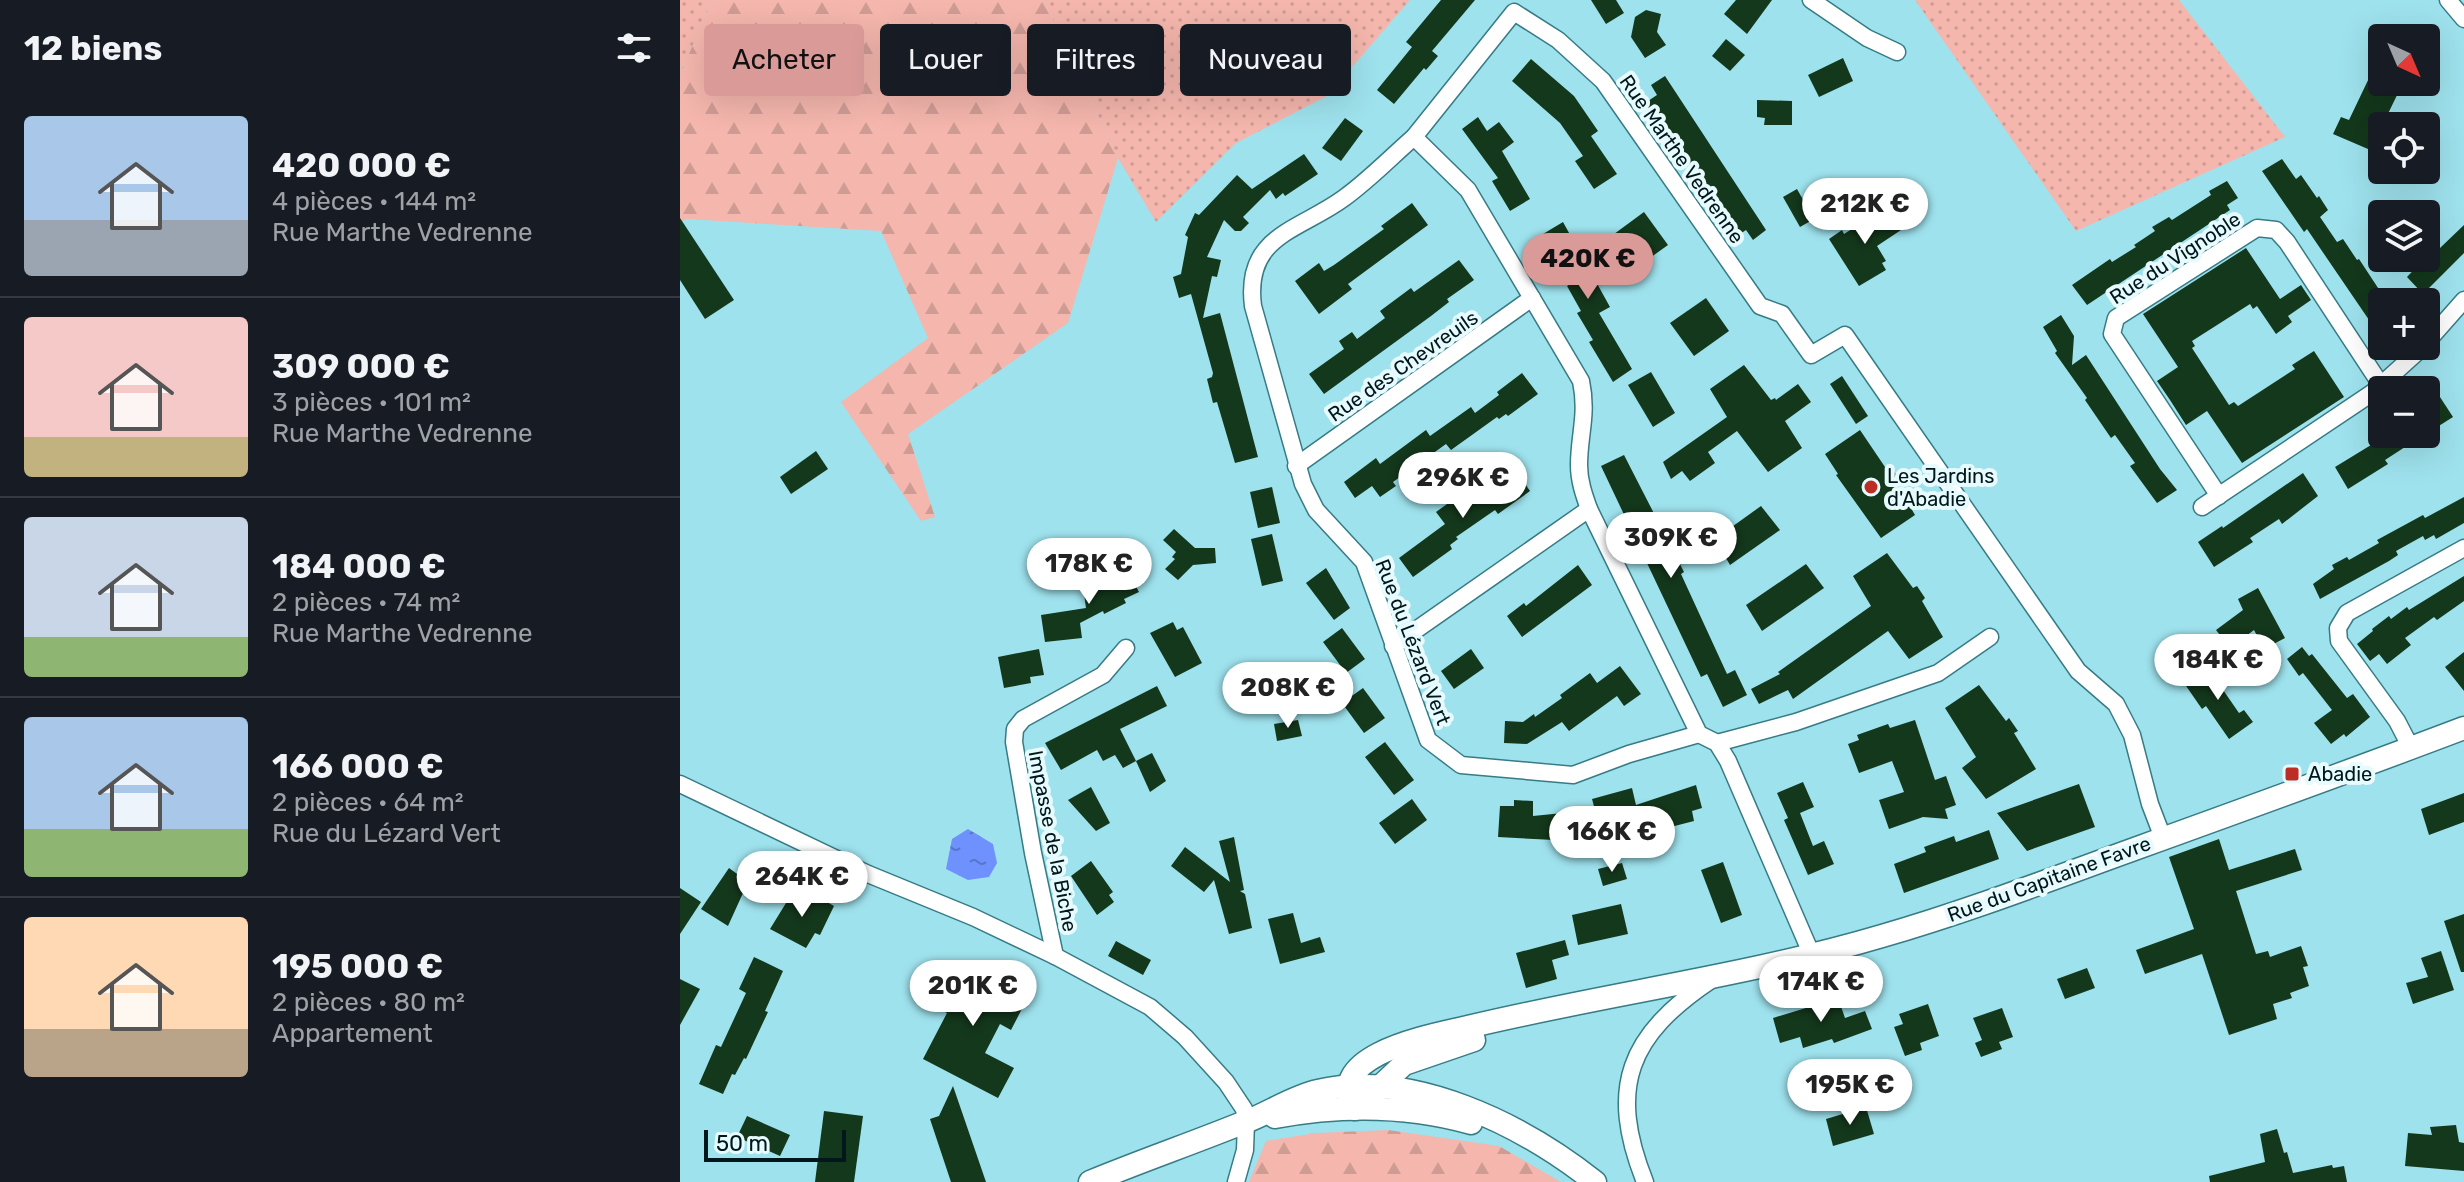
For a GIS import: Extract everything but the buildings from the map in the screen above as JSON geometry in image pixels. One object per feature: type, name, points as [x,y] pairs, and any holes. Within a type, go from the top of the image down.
[{"type":"street","points":[[1811,0],[1867,38],[1897,52]]},
{"type":"street","points":[[2448,0],[2464,19]]},
{"type":"street","name":"Rue Marthe Vedrenne","points":[[1414,137],[1519,6],[1603,81],[1760,306],[1782,314],[1811,355],[1845,335],[2078,671],[2116,704],[2132,735],[2150,804],[2163,838]]},
{"type":"street","points":[[1414,137],[1468,190],[1581,381],[1586,404],[1579,465],[1581,487],[1589,509],[1699,734],[1717,743],[1728,761],[1811,953]]},
{"type":"street","name":"Rue du Lézard Vert","points":[[1414,137],[1343,199],[1284,231],[1255,264],[1251,286],[1253,306],[1296,466],[1316,510],[1364,562],[1428,740],[1461,765],[1573,775],[1629,754],[1699,734]]},
{"type":"street","name":"Rue du Vignoble","points":[[2219,496],[2112,334],[2116,318],[2257,228],[2276,230],[2296,254],[2375,376]]},
{"type":"street","name":"Rue des Chevreuils","points":[[1296,466],[1532,298]]},
{"type":"street","points":[[2440,328],[2464,300]]},
{"type":"street","points":[[2391,376],[2408,360]]},
{"type":"street","points":[[2202,507],[2368,394]]},
{"type":"street","points":[[1393,646],[1589,509]]},
{"type":"street","points":[[2411,748],[2397,721],[2339,641],[2338,628],[2341,619],[2360,605],[2464,548]]},
{"type":"street","points":[[1717,743],[1796,722],[1938,673],[1990,637]]},
{"type":"street","name":"Impasse de la Biche","points":[[1055,956],[1033,853],[1014,742],[1015,729],[1023,719],[1103,675],[1126,648]]},
{"type":"street","name":"Rue du Capitaine Favre","points":[[1350,1098],[1355,1072],[1369,1059],[1399,1045],[1468,1027],[1879,937],[1932,921],[2464,728]]},
{"type":"street","points":[[680,784],[881,880],[973,917],[1055,956],[1139,1001],[1162,1017],[1226,1082],[1244,1109],[1245,1150],[1236,1182]]},
{"type":"street","points":[[1645,1182],[1629,1121],[1626,1100],[1628,1075],[1640,1047],[1665,1015],[1719,974]]},
{"type":"street","name":"Rue du Capitaine Favre","points":[[1378,1088],[1392,1073],[1415,1058],[1624,993]]},
{"type":"street","points":[[1246,1122],[1280,1116],[1316,1101],[1350,1098],[1378,1088],[1446,1100],[1483,1113],[1577,1168],[1595,1182]]},
{"type":"street","points":[[1090,1182],[1317,1091],[1524,1136]]},
{"type":"green space","points":[[680,0],[712,0],[680,75]]},
{"type":"green space","points":[[712,0],[1044,0],[1055,24],[1027,24],[1027,96],[1089,96],[1118,158],[1068,323],[908,434],[935,517],[921,521],[841,402],[928,338],[881,231],[687,219],[680,222],[680,75]]},
{"type":"green space","points":[[1044,0],[1410,0],[1351,68],[1351,24],[1180,24],[1180,96],[1327,96],[1236,143],[1156,222],[1118,158],[1089,96],[1164,96],[1164,24],[1055,24]]},
{"type":"green space","points":[[1915,0],[2179,0],[2285,137],[2076,231]]},
{"type":"green space","points":[[1388,1130],[1499,1146],[1561,1182],[1249,1182],[1266,1141],[1316,1133]]},
{"type":"water","points":[[968,829],[993,844],[997,863],[989,877],[968,880],[946,869],[952,839]]},
{"type":"place","name":"Les Jardins d'Abadie","points":[[1871,487]]},
{"type":"place","name":"Abadie","points":[[2292,774]]}]
